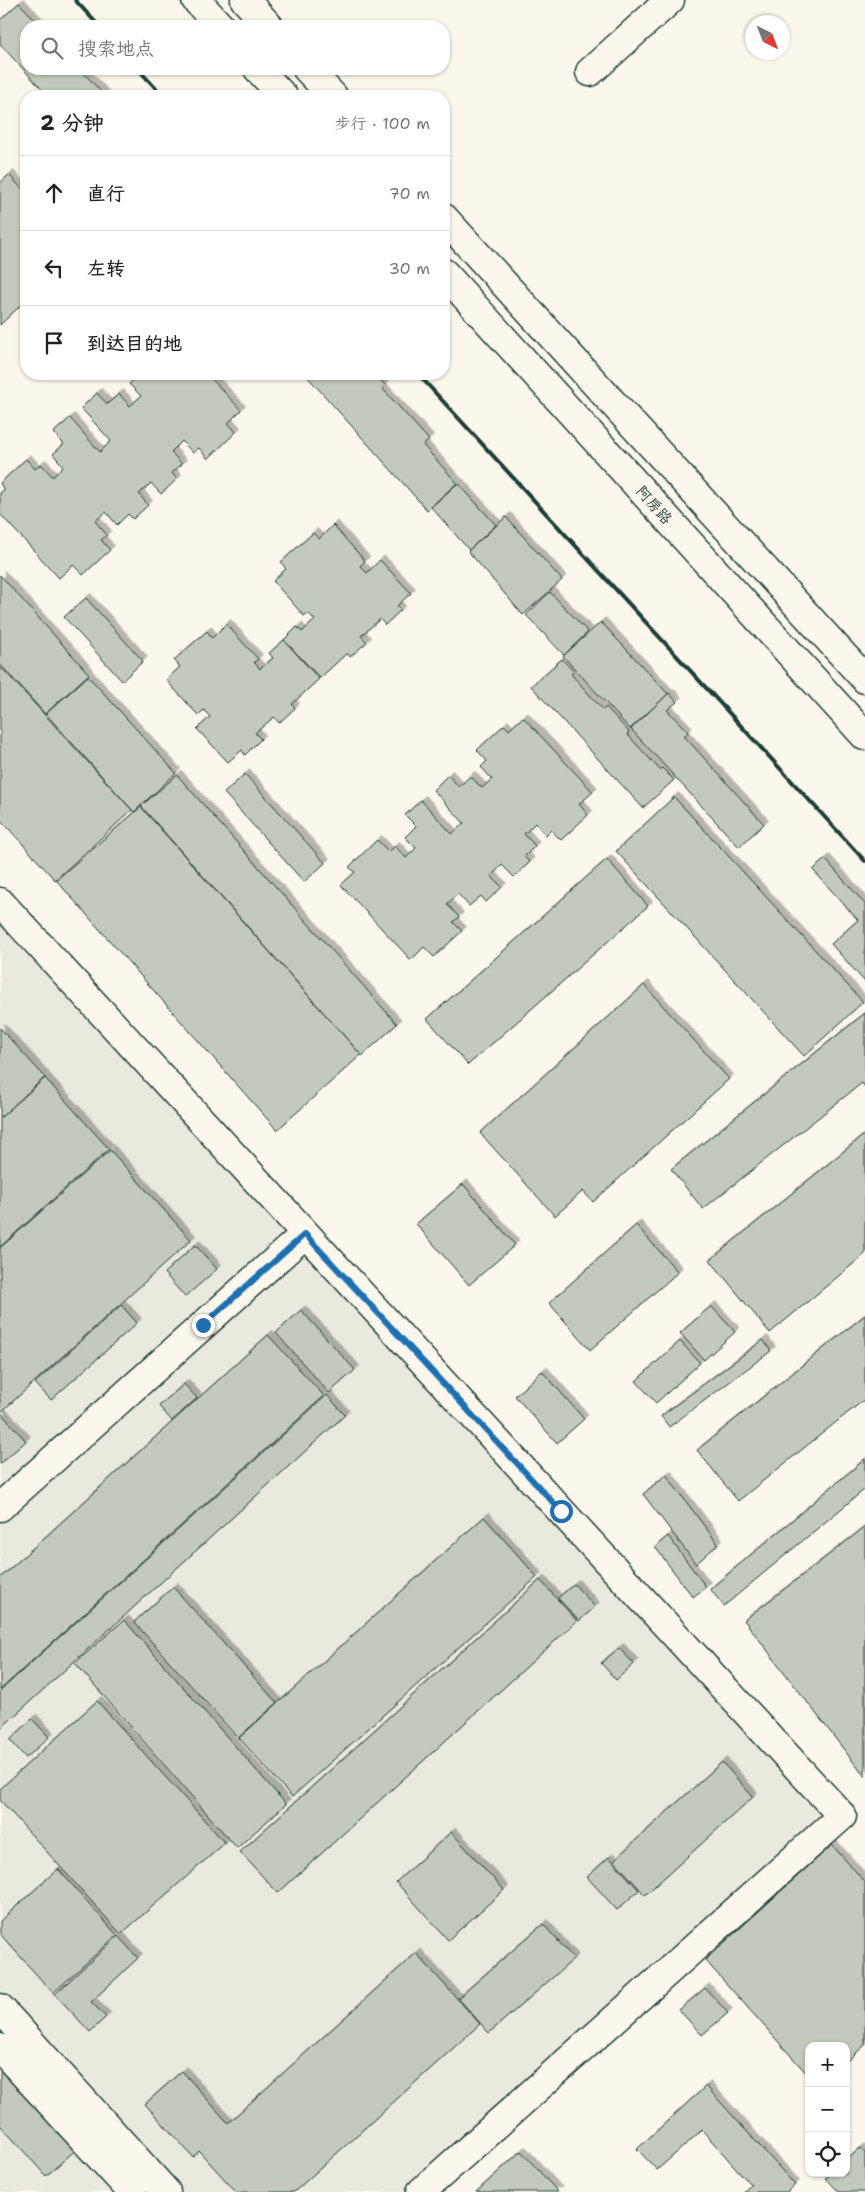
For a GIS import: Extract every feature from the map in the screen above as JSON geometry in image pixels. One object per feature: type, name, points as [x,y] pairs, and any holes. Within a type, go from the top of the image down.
[{"type":"street","points":[[196,0],[214,20]]},
{"type":"street","points":[[245,0],[263,20]]},
{"type":"street","points":[[590,72],[670,0]]},
{"type":"street","points":[[264,75],[277,90]]},
{"type":"street","points":[[313,75],[326,90]]},
{"type":"street","points":[[450,225],[865,679]]},
{"type":"street","name":"阿房路","points":[[450,280],[865,736]]},
{"type":"street","points":[[0,902],[842,1816],[420,2192]]},
{"type":"street","points":[[0,1506],[305,1234]]},
{"type":"street","points":[[0,2008],[166,2192]]},
{"type":"street","points":[[0,2048],[132,2192]]},
{"type":"shaded area","points":[[0,890],[852,1815],[429,2192],[0,2192]]},
{"type":"building","points":[[19,3],[35,20],[20,20],[20,66],[0,44],[0,20]]},
{"type":"building","points":[[29,75],[86,75],[99,90],[42,90]]},
{"type":"building","points":[[9,175],[20,187],[20,306],[0,325],[0,183]]},
{"type":"building","points":[[134,380],[213,380],[241,410],[228,423],[236,432],[208,459],[199,448],[193,453],[182,441],[171,452],[182,464],[172,473],[177,479],[161,494],[151,483],[139,494],[148,505],[133,519],[128,514],[117,525],[106,512],[95,521],[107,535],[101,540],[110,550],[83,575],[73,565],[59,578],[0,514],[0,493],[4,490],[0,483],[26,459],[35,469],[41,464],[53,477],[63,466],[53,454],[64,444],[53,433],[70,418],[100,452],[111,441],[81,408],[97,393],[107,404],[119,394],[130,406],[141,396],[129,384]]},
{"type":"building","points":[[310,380],[380,380],[385,385],[382,388],[429,440],[423,445],[457,483],[427,510]]},
{"type":"building","points":[[458,483],[496,525],[469,550],[431,507]]},
{"type":"building","points":[[506,517],[562,580],[523,615],[468,551]]},
{"type":"building","points":[[333,525],[365,561],[360,566],[367,573],[380,560],[411,593],[397,606],[401,610],[385,625],[380,619],[361,636],[367,642],[350,657],[347,653],[320,678],[284,640],[297,627],[302,632],[315,620],[308,613],[304,616],[273,581],[286,569],[281,562],[313,533],[319,539]]},
{"type":"building","points":[[0,575],[89,674],[45,714],[0,664]]},
{"type":"building","points":[[550,592],[588,632],[564,655],[526,615]]},
{"type":"building","points":[[86,598],[143,661],[122,681],[64,617]]},
{"type":"building","points":[[601,622],[668,694],[630,729],[563,656]]},
{"type":"building","points":[[226,624],[258,659],[254,662],[260,669],[273,658],[269,653],[284,640],[319,679],[292,704],[295,708],[279,723],[274,717],[255,733],[261,739],[245,755],[242,750],[228,762],[197,729],[210,717],[204,710],[198,715],[166,680],[180,667],[174,660],[207,631],[212,638]]},
{"type":"building","points":[[562,659],[574,672],[571,674],[603,710],[606,707],[629,732],[627,734],[660,770],[662,768],[674,780],[643,808],[531,686]]},
{"type":"building","points":[[0,666],[132,810],[55,880],[0,819]]},
{"type":"building","points":[[88,676],[176,773],[134,812],[46,714]]},
{"type":"building","points":[[669,693],[677,702],[667,710],[688,732],[684,736],[764,824],[739,847],[631,729]]},
{"type":"building","points":[[523,717],[593,792],[579,804],[588,815],[561,840],[551,830],[546,835],[535,823],[524,834],[535,846],[524,857],[530,862],[514,877],[502,865],[491,876],[502,887],[486,902],[481,896],[469,906],[458,894],[447,904],[459,917],[453,922],[462,931],[434,957],[424,947],[411,960],[341,885],[355,872],[349,867],[377,840],[389,852],[395,846],[406,858],[416,848],[405,837],[416,826],[405,815],[421,800],[452,834],[464,823],[433,790],[448,775],[459,787],[470,776],[482,788],[492,779],[481,767],[487,761],[477,750],[504,725],[509,730]]},
{"type":"building","points":[[245,774],[325,863],[304,882],[224,793]]},
{"type":"building","points":[[177,775],[397,1024],[362,1056],[141,806]]},
{"type":"building","points":[[674,797],[863,1002],[804,1056],[616,851]]},
{"type":"building","points":[[141,807],[361,1055],[277,1130],[56,880]]},
{"type":"building","points":[[607,859],[648,906],[468,1065],[427,1019]]},
{"type":"building","points":[[825,859],[865,904],[865,982],[831,944],[858,920],[813,870]]},
{"type":"building","points":[[644,985],[729,1079],[593,1202],[583,1191],[555,1216],[480,1133]]},
{"type":"building","points":[[865,1013],[865,1087],[862,1083],[703,1209],[671,1169]]},
{"type":"building","points":[[0,1028],[45,1077],[0,1118]]},
{"type":"building","points":[[45,1078],[109,1149],[0,1247],[0,1118]]},
{"type":"building","points":[[865,1134],[865,1254],[770,1333],[710,1260]]},
{"type":"building","points":[[110,1150],[191,1240],[0,1413],[0,1248]]},
{"type":"building","points":[[463,1184],[515,1245],[469,1285],[416,1224]]},
{"type":"building","points":[[636,1225],[678,1272],[590,1350],[549,1303]]},
{"type":"building","points":[[195,1245],[217,1269],[185,1297],[164,1273]]},
{"type":"building","points":[[121,1305],[137,1323],[51,1400],[35,1383]]},
{"type":"building","points":[[711,1306],[735,1332],[704,1360],[680,1333]]},
{"type":"building","points":[[301,1310],[355,1370],[329,1393],[276,1333]]},
{"type":"building","points":[[865,1315],[865,1399],[738,1501],[697,1450]]},
{"type":"building","points":[[268,1335],[324,1396],[0,1690],[0,1578]]},
{"type":"building","points":[[763,1340],[771,1351],[669,1427],[661,1416]]},
{"type":"building","points":[[680,1341],[700,1363],[656,1403],[636,1381]]},
{"type":"building","points":[[542,1371],[584,1419],[557,1443],[515,1396]]},
{"type":"building","points":[[184,1384],[197,1398],[172,1421],[159,1406]]},
{"type":"building","points":[[327,1395],[345,1415],[0,1729],[0,1691]]},
{"type":"building","points":[[0,1414],[26,1441],[0,1464]]},
{"type":"building","points":[[865,1459],[865,1489],[724,1606],[710,1589]]},
{"type":"building","points":[[666,1475],[718,1544],[696,1564],[643,1494]]},
{"type":"building","points":[[484,1517],[537,1577],[292,1797],[239,1738]]},
{"type":"building","points":[[865,1527],[865,1777],[744,1620]]},
{"type":"building","points":[[668,1536],[706,1587],[693,1597],[655,1547]]},
{"type":"building","points":[[540,1580],[577,1621],[278,1893],[240,1852]]},
{"type":"building","points":[[574,1584],[595,1607],[579,1621],[558,1598]]},
{"type":"building","points":[[173,1587],[277,1703],[238,1738],[134,1622]]},
{"type":"building","points":[[124,1620],[286,1804],[237,1848],[75,1663]]},
{"type":"building","points":[[619,1648],[634,1664],[616,1680],[601,1663]]},
{"type":"building","points":[[97,1701],[225,1843],[121,1934],[0,1800],[0,1789]]},
{"type":"building","points":[[32,1719],[49,1737],[26,1758],[10,1740]]},
{"type":"building","points":[[722,1762],[753,1797],[645,1895],[614,1860]]},
{"type":"building","points":[[451,1832],[504,1890],[448,1940],[396,1882]]},
{"type":"building","points":[[832,1845],[865,1882],[865,2045],[850,2058],[850,2042],[805,2042],[805,2072],[705,1960]]},
{"type":"building","points":[[609,1857],[639,1890],[617,1910],[587,1877]]},
{"type":"building","points":[[58,1869],[117,1935],[53,1993],[0,1934],[0,1921]]},
{"type":"building","points":[[543,1924],[574,1959],[489,2033],[458,1998]]},
{"type":"building","points":[[118,1936],[138,1958],[91,2002],[106,2017],[90,2032],[55,1994]]},
{"type":"building","points":[[416,1953],[480,2024],[294,2192],[236,2192],[199,2151],[193,2157],[145,2104],[182,2071],[228,2123]]},
{"type":"building","points":[[705,1988],[728,2013],[702,2035],[679,2010]]},
{"type":"building","points":[[0,2057],[80,2146],[46,2176],[0,2125]]},
{"type":"building","points":[[706,2086],[795,2185],[787,2192],[743,2192],[751,2185],[702,2130],[657,2170],[637,2149]]},
{"type":"building","points":[[860,2148],[865,2153],[865,2192],[839,2192],[826,2178],[850,2177],[850,2157]]},
{"type":"building","points":[[521,2151],[558,2192],[476,2192]]},
{"type":"railway","points":[[75,0],[93,20]]},
{"type":"railway","points":[[144,75],[157,90]]},
{"type":"railway","points":[[424,380],[865,861]]},
{"type":"route","points":[[203,1325],[305,1234],[561,1511]]}]
